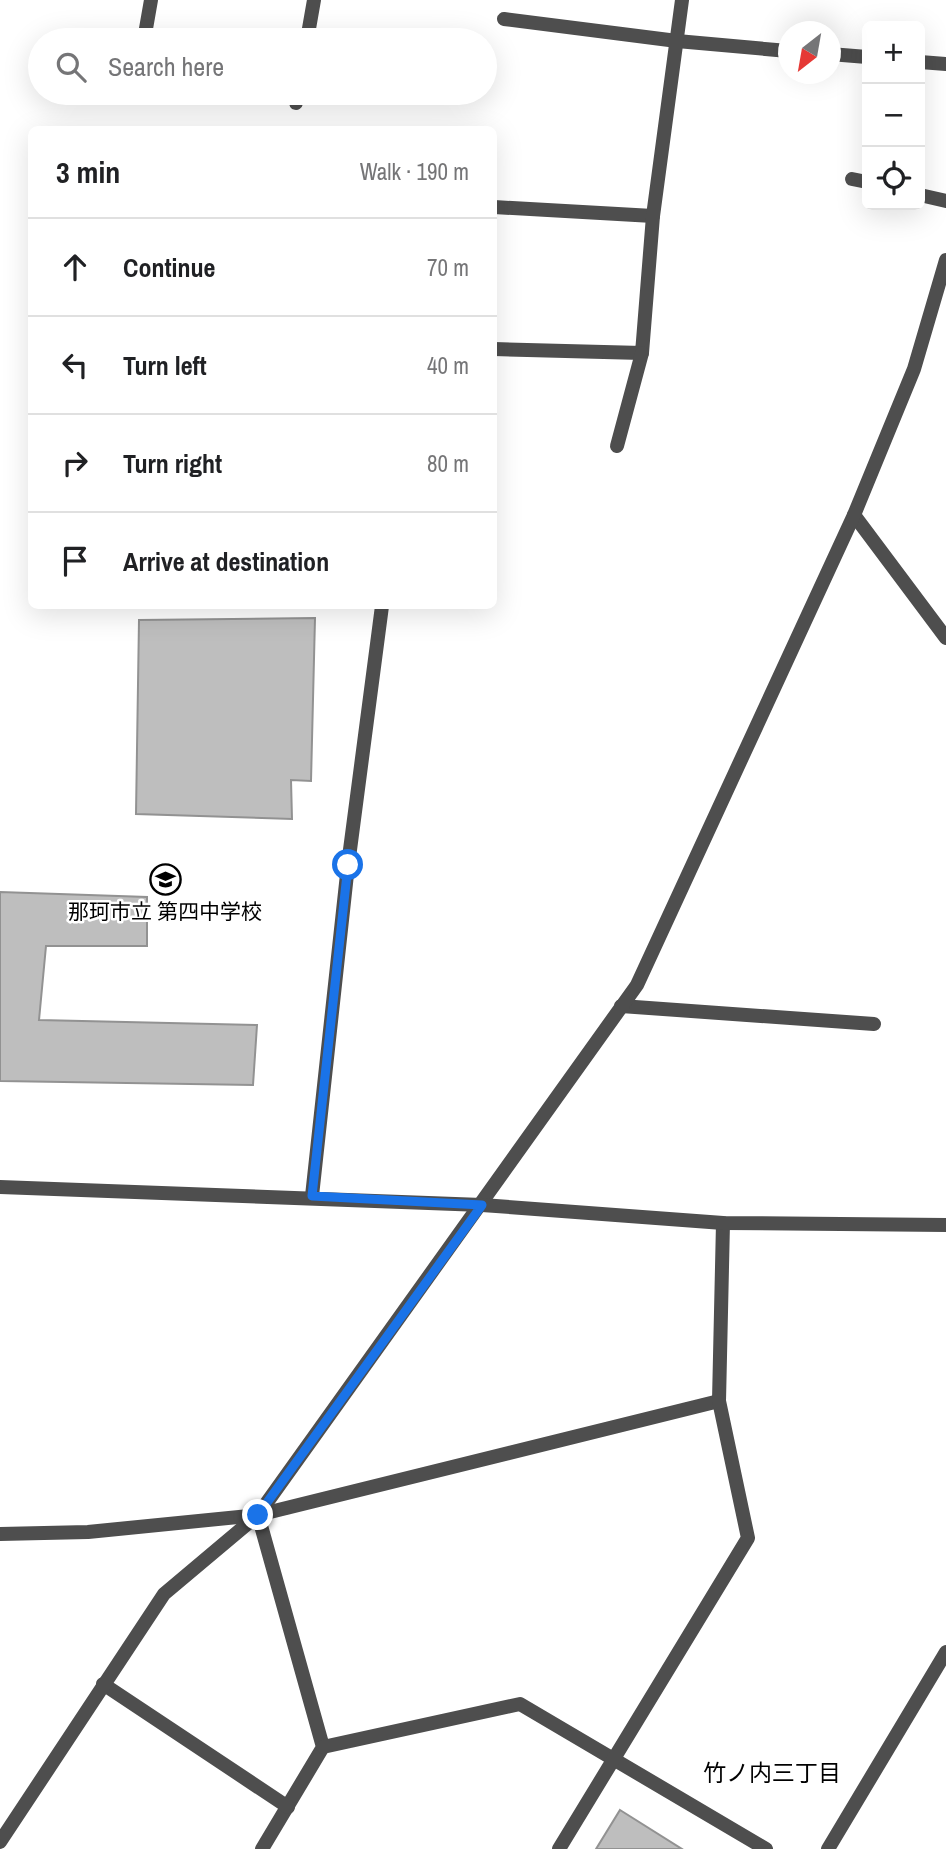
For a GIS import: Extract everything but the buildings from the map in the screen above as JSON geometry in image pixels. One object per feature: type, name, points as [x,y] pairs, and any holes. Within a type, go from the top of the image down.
[{"type":"street","points":[[147,28],[151,0]]},
{"type":"street","points":[[309,28],[314,0]]},
{"type":"street","points":[[617,446],[642,353],[653,216],[682,0]]},
{"type":"street","points":[[504,19],[677,41],[778,50]]},
{"type":"street","points":[[841,55],[862,57]]},
{"type":"street","points":[[925,62],[946,64]]},
{"type":"street","points":[[852,179],[862,181]]},
{"type":"street","points":[[925,196],[946,201]]},
{"type":"street","points":[[497,207],[653,216]]},
{"type":"street","points":[[0,1842],[164,1594],[258,1515],[637,985],[854,515],[940,306],[946,260]]},
{"type":"street","points":[[497,349],[642,353]]},
{"type":"street","points":[[854,515],[946,638]]},
{"type":"street","points":[[312,1196],[348,865],[382,609]]},
{"type":"street","points":[[621,1006],[874,1024]]},
{"type":"street","points":[[0,1187],[312,1196],[482,1205],[723,1223],[946,1225]]},
{"type":"street","points":[[559,1849],[613,1756],[748,1538],[719,1401],[723,1223]]},
{"type":"street","points":[[0,1534],[88,1532],[258,1515],[719,1401]]},
{"type":"street","points":[[258,1515],[323,1747],[262,1849]]},
{"type":"street","points":[[828,1849],[946,1652]]},
{"type":"street","points":[[103,1684],[288,1807]]},
{"type":"street","points":[[323,1747],[520,1704],[613,1756],[766,1849]]},
{"type":"place","name":"那珂市立 第四中学校","points":[[165,880]]},
{"type":"district","name":"竹ノ内三丁目","points":[[772,1773]]},
{"type":"route","points":[[258,1515],[482,1205],[312,1196],[348,865]]}]
